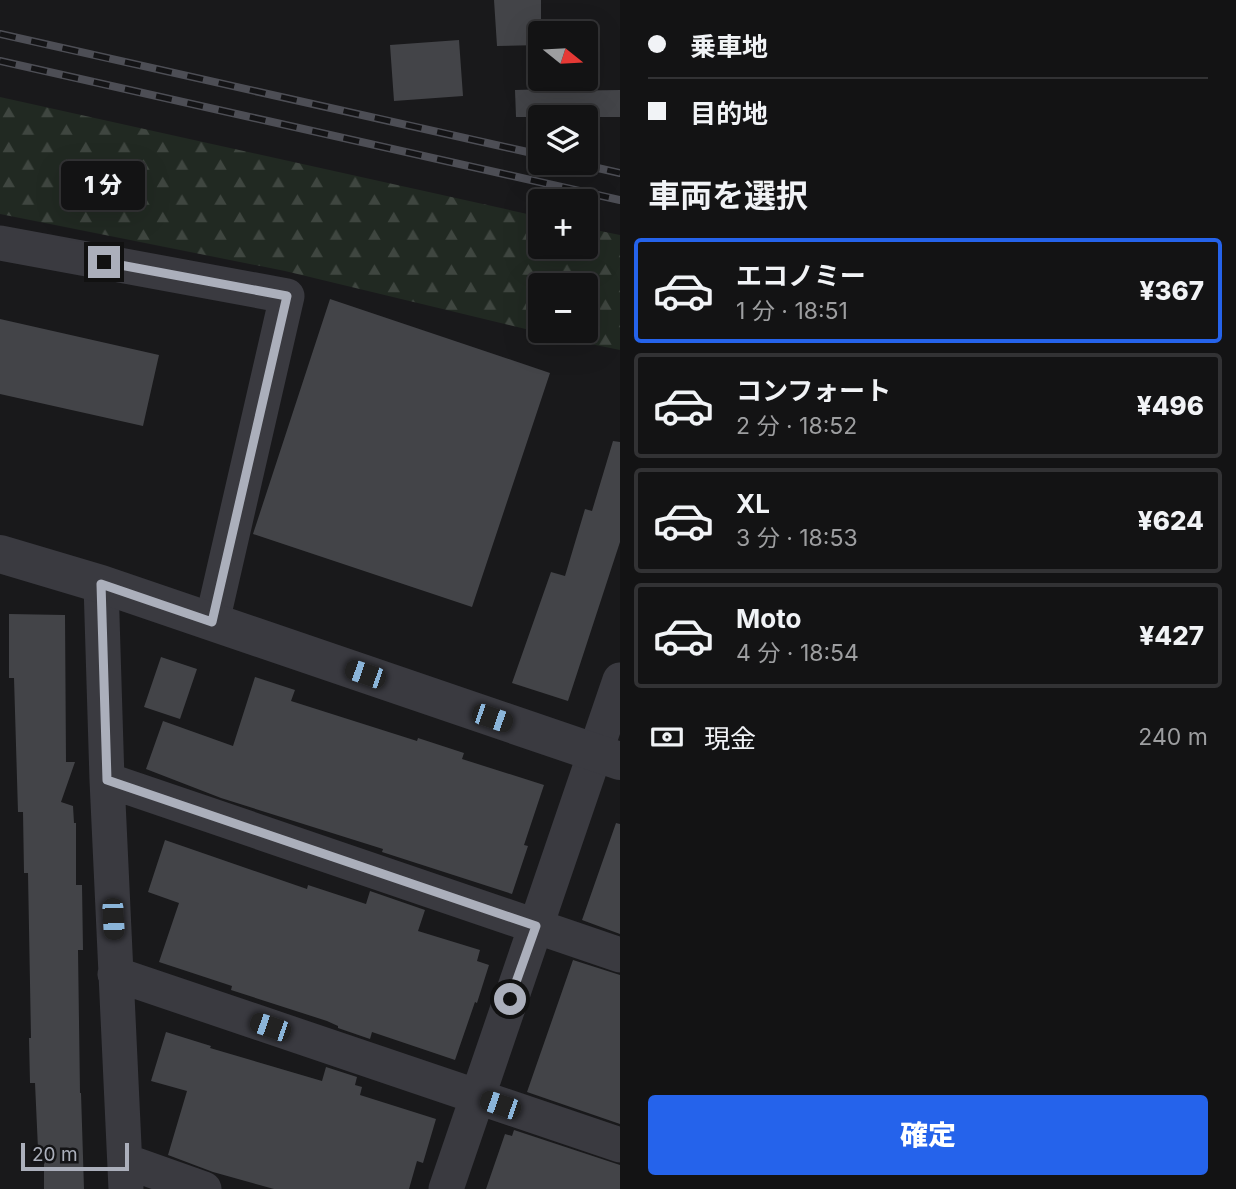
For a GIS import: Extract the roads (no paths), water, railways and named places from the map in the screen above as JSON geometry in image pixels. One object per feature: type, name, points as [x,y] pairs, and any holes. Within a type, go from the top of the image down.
[{"type":"street","points":[[0,243],[287,296],[212,622]]},
{"type":"street","points":[[0,554],[101,584],[607,757]]},
{"type":"street","points":[[101,584],[125,1175],[204,1189]]},
{"type":"street","points":[[446,1189],[536,926],[607,757],[620,680]]},
{"type":"street","points":[[107,780],[620,955]]},
{"type":"street","points":[[116,974],[620,1145]]},
{"type":"railway","points":[[0,34],[528,152]]},
{"type":"railway","points":[[0,61],[620,200]]},
{"type":"railway","points":[[598,168],[620,173]]}]
